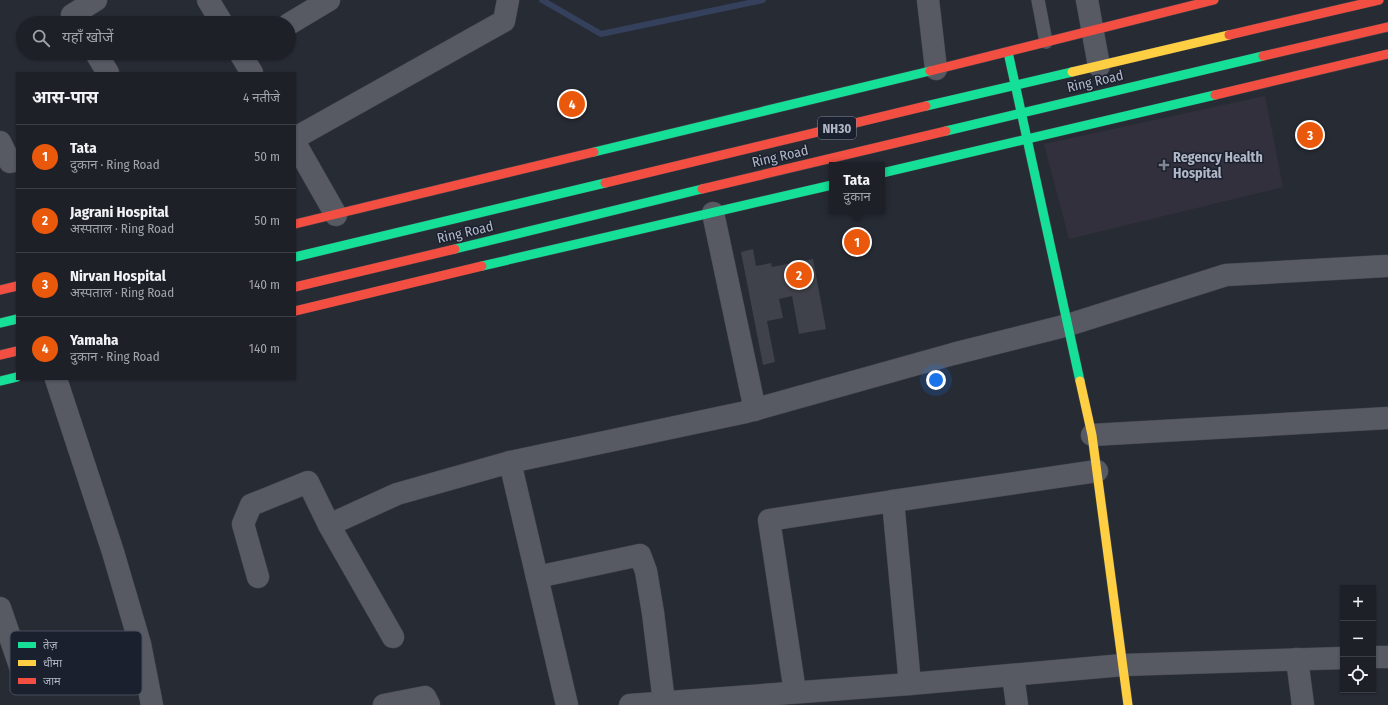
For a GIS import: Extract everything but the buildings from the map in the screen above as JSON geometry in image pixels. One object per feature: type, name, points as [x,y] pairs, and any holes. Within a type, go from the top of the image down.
[{"type":"main road","points":[[296,224],[1008,52],[1214,0]]},
{"type":"main road","name":"Ring Road","points":[[296,257],[1015,85],[1379,0]]},
{"type":"main road","name":"Ring Road","points":[[296,287],[1021,113],[1388,27]]},
{"type":"main road","points":[[1008,52],[1092,435],[1128,705]]},
{"type":"main road","points":[[885,172],[1388,54]]},
{"type":"main road","points":[[296,312],[459,271],[829,186]]},
{"type":"main road","points":[[0,290],[16,286]]},
{"type":"main road","points":[[0,323],[16,319]]},
{"type":"main road","points":[[0,355],[16,351]]},
{"type":"main road","points":[[0,381],[16,377]]},
{"type":"street","points":[[73,16],[96,0]]},
{"type":"street","points":[[208,0],[218,16]]},
{"type":"street","points":[[296,20],[329,0]]},
{"type":"street","points":[[296,137],[504,21],[508,0]]},
{"type":"street","points":[[928,0],[936,69]]},
{"type":"street","points":[[1086,0],[1099,66]]},
{"type":"street","points":[[100,60],[107,72]]},
{"type":"street","points":[[245,60],[251,72]]},
{"type":"street","points":[[0,142],[10,162],[16,160]]},
{"type":"street","points":[[296,145],[336,215]]},
{"type":"street","points":[[713,213],[755,410]]},
{"type":"street","points":[[329,525],[397,494],[510,462],[755,410],[953,354],[1068,325],[1226,275],[1386,266]]},
{"type":"street","points":[[56,380],[113,552],[136,631]]},
{"type":"street","points":[[1092,435],[1388,418]]},
{"type":"street","points":[[510,462],[567,705]]},
{"type":"street","points":[[795,692],[769,520],[893,500],[1097,471]]},
{"type":"street","points":[[258,577],[243,524],[251,506],[308,482],[329,525],[394,637]]},
{"type":"street","points":[[893,500],[910,684]]},
{"type":"street","points":[[537,577],[640,555],[646,570],[664,702]]},
{"type":"street","points":[[0,608],[10,637]]},
{"type":"street","points":[[142,654],[152,705]]},
{"type":"street","points":[[1376,657],[1388,657]]},
{"type":"street","points":[[630,705],[664,702],[755,700],[795,692],[910,684],[1123,665],[1340,658]]},
{"type":"street","points":[[1297,660],[1303,705]]},
{"type":"street","points":[[1012,675],[1017,705]]},
{"type":"street","points":[[384,705],[425,697],[429,705]]},
{"type":"lane","points":[[1038,0],[1046,42]]},
{"type":"shaded area","name":"Regency Health Hospital","points":[[1265,96],[1283,187],[1069,239],[1044,144]]},
{"type":"waterway","points":[[542,0],[601,34],[763,0]]},
{"type":"traffic: fast","points":[[1008,52],[1080,381]]},
{"type":"traffic: fast","points":[[946,131],[1263,56]]},
{"type":"traffic: fast","points":[[594,152],[930,71]]},
{"type":"traffic: fast","points":[[926,106],[1072,72]]},
{"type":"traffic: fast","points":[[885,172],[1215,95]]},
{"type":"traffic: fast","points":[[296,257],[605,183]]},
{"type":"traffic: fast","points":[[482,266],[829,186]]},
{"type":"traffic: fast","points":[[455,249],[702,189]]},
{"type":"traffic: fast","points":[[0,323],[16,319]]},
{"type":"traffic: fast","points":[[0,381],[16,377]]},
{"type":"traffic: slow","points":[[1072,72],[1229,35]]},
{"type":"traffic: slow","points":[[1080,381],[1092,435],[1128,705]]},
{"type":"traffic: jam","points":[[930,71],[1214,0]]},
{"type":"traffic: jam","points":[[1229,35],[1379,0]]},
{"type":"traffic: jam","points":[[1263,56],[1388,27]]},
{"type":"traffic: jam","points":[[1215,95],[1388,54]]},
{"type":"traffic: jam","points":[[605,183],[926,106]]},
{"type":"traffic: jam","points":[[702,189],[946,131]]},
{"type":"traffic: jam","points":[[296,224],[594,152]]},
{"type":"traffic: jam","points":[[296,287],[455,249]]},
{"type":"traffic: jam","points":[[296,311],[482,266]]},
{"type":"traffic: jam","points":[[0,290],[16,286]]},
{"type":"traffic: jam","points":[[0,355],[16,351]]},
{"type":"place","name":"Yamaha","points":[[572,104]]},
{"type":"place","name":"Nirvan Hospital","points":[[1310,135]]},
{"type":"place","name":"Regency Health Hospital","points":[[1164,165]]},
{"type":"place","name":"Tata","points":[[857,242]]},
{"type":"place","name":"Jagrani Hospital","points":[[799,275]]}]
